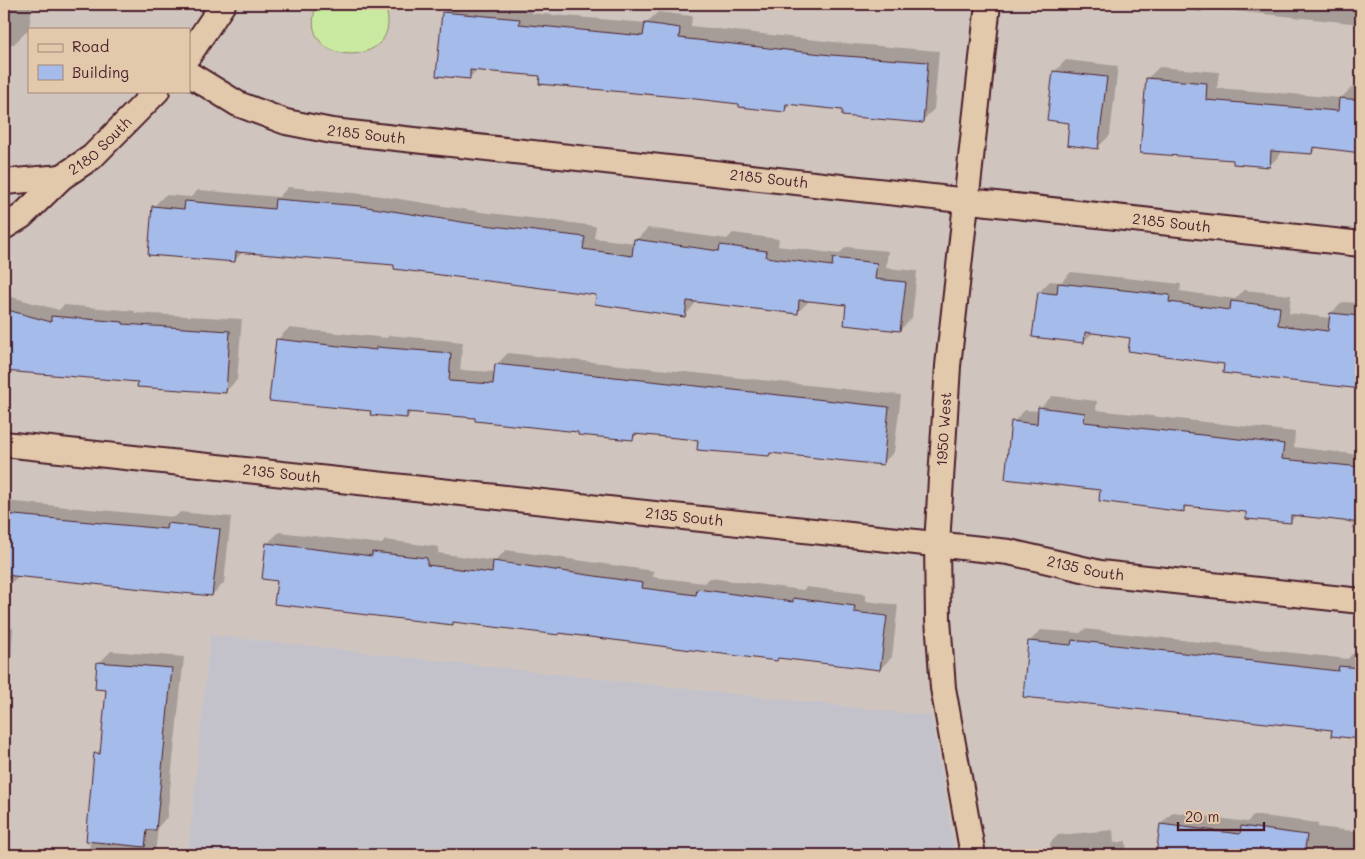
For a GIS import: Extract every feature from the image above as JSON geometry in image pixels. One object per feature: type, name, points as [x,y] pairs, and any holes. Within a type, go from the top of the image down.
[{"type":"street","points":[[190,53],[223,4]]},
{"type":"street","name":"1950 West","points":[[973,855],[943,688],[938,619],[937,544],[948,366],[988,4]]},
{"type":"street","name":"2185 South","points":[[190,75],[238,104],[286,122],[332,131],[1361,244]]},
{"type":"street","name":"2180 South","points":[[4,228],[22,216],[62,177],[92,157],[156,92]]},
{"type":"street","name":"2180 South","points":[[4,182],[62,177]]},
{"type":"street","name":"2135 South","points":[[4,444],[937,544],[1034,556],[1100,572],[1361,601]]},
{"type":"shaded area","points":[[210,635],[931,716],[955,855],[188,855]]},
{"type":"green space","points":[[317,4],[384,4],[388,26],[381,41],[368,51],[351,54],[334,51],[320,42],[314,26]]},
{"type":"building","points":[[442,12],[520,19],[519,24],[643,36],[645,23],[680,28],[679,38],[831,55],[928,62],[923,123],[842,116],[842,110],[786,104],[785,112],[739,107],[739,104],[687,98],[539,84],[540,76],[470,70],[470,79],[436,76]]},
{"type":"building","points":[[1053,71],[1107,77],[1098,149],[1067,145],[1069,123],[1047,120]]},
{"type":"building","points":[[1146,78],[1207,83],[1206,100],[1338,111],[1339,98],[1361,100],[1361,153],[1313,147],[1312,154],[1271,151],[1270,167],[1233,164],[1233,160],[1140,153]]},
{"type":"building","points":[[275,199],[361,206],[468,223],[585,237],[583,249],[632,256],[634,239],[719,251],[720,245],[767,251],[766,257],[832,266],[833,258],[877,263],[875,279],[906,282],[900,331],[844,325],[846,305],[799,300],[798,314],[687,301],[685,317],[595,304],[596,295],[394,269],[394,265],[236,252],[235,262],[148,255],[152,206],[184,209],[185,201],[274,209]]},
{"type":"building","points":[[1058,283],[1170,295],[1169,302],[1230,310],[1231,301],[1280,307],[1278,325],[1328,331],[1330,313],[1361,316],[1361,389],[1223,373],[1224,364],[1128,351],[1130,338],[1085,332],[1084,343],[1032,337],[1038,292],[1057,294]]},
{"type":"building","points":[[4,309],[51,322],[51,316],[123,322],[123,324],[230,331],[226,393],[137,387],[138,382],[4,371]]},
{"type":"building","points":[[276,339],[376,350],[376,347],[451,353],[449,381],[493,384],[495,364],[889,407],[883,465],[770,453],[769,456],[697,450],[698,440],[634,434],[633,440],[578,435],[578,432],[475,421],[475,418],[407,412],[407,418],[370,415],[371,411],[269,401]]},
{"type":"building","points":[[1038,407],[1085,413],[1084,422],[1284,444],[1282,459],[1361,467],[1361,523],[1291,515],[1291,523],[1246,519],[1246,512],[1184,506],[1184,512],[1099,501],[1100,490],[1005,479],[1011,421],[1037,424]]},
{"type":"building","points":[[4,514],[166,529],[167,523],[220,529],[212,596],[4,575]]},
{"type":"building","points":[[266,543],[372,556],[372,552],[427,558],[427,565],[492,573],[493,561],[643,583],[642,588],[696,595],[697,589],[793,602],[793,598],[855,606],[854,612],[887,616],[880,670],[778,658],[777,661],[559,633],[559,635],[453,622],[453,625],[274,604],[277,581],[262,579]]},
{"type":"building","points":[[1072,640],[1338,671],[1339,666],[1361,668],[1361,739],[1331,736],[1332,730],[1023,697],[1028,641],[1071,645]]},
{"type":"building","points":[[97,662],[172,668],[156,830],[147,830],[145,847],[86,841],[94,753],[100,754],[106,690],[95,689]]},
{"type":"building","points":[[1160,824],[1240,834],[1241,826],[1307,835],[1304,855],[1156,855]]}]
